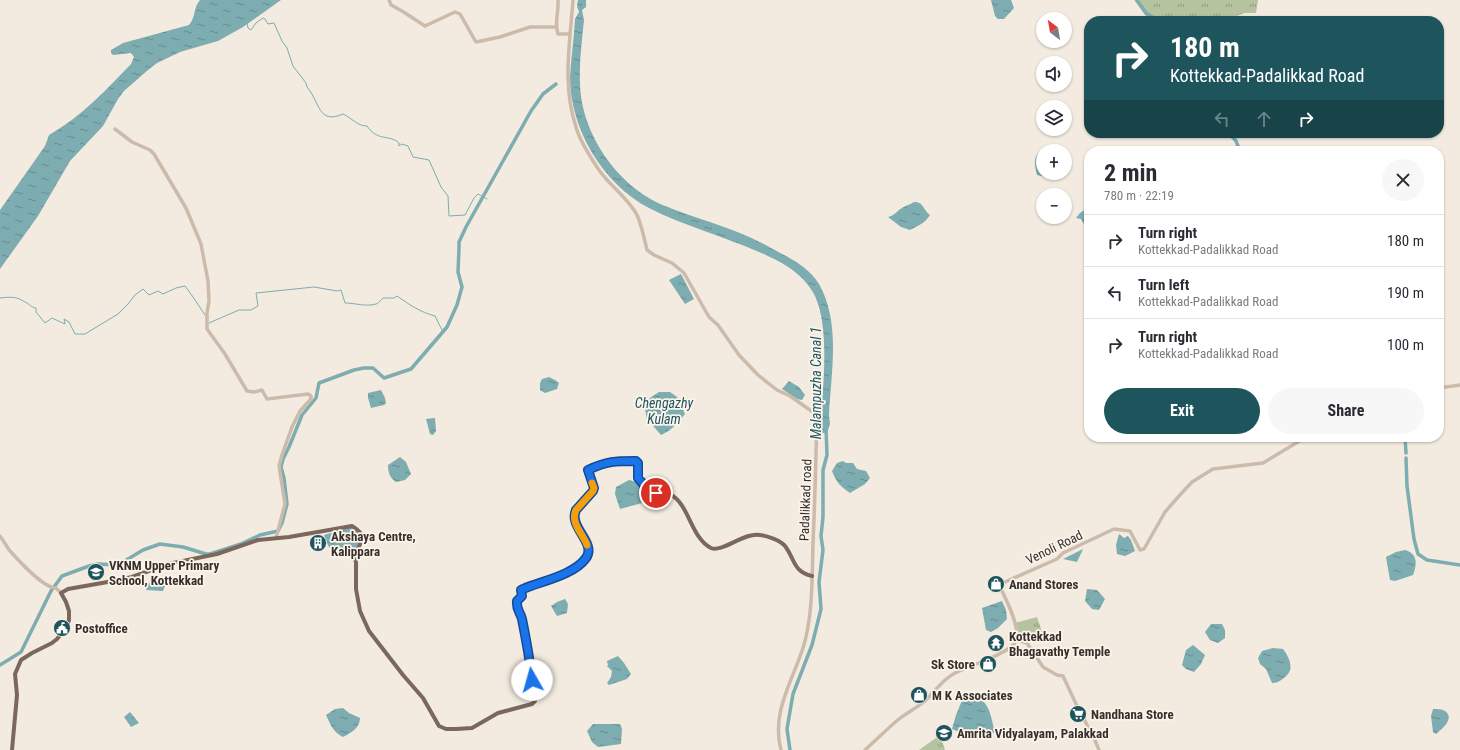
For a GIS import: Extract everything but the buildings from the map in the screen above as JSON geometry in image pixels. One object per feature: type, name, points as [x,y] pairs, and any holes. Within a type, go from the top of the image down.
[{"type":"main road","points":[[12,750],[17,695],[15,674],[21,660],[52,643],[66,628],[69,620],[69,611],[61,593],[68,588],[100,584],[132,577],[168,564],[217,554],[258,540],[276,536],[289,537],[352,526],[361,532],[362,541],[353,554],[356,562],[356,589],[360,611],[366,626],[372,636],[423,698],[439,726],[442,728],[456,729],[472,728],[498,713],[532,704],[535,701],[529,653],[521,615],[517,608],[517,601],[522,596],[521,590],[558,576],[579,566],[587,557],[588,549],[585,539],[576,525],[574,514],[594,488],[588,470],[599,464],[612,461],[637,462],[639,480],[650,492],[665,493],[676,498],[699,536],[710,547],[717,549],[750,535],[760,535],[780,542],[784,545],[798,569],[812,576]]},
{"type":"street","points":[[389,0],[391,5],[425,26],[455,12],[460,14],[476,42],[500,37],[530,27],[556,27]]},
{"type":"street","points":[[558,0],[559,5],[556,27],[558,34],[569,34],[573,0]]},
{"type":"street","name":"Padalikkad road","points":[[569,34],[567,65],[568,83],[570,105],[576,128],[600,171],[636,214],[643,231],[647,250],[654,255],[672,263],[684,273],[709,317],[718,325],[739,355],[758,375],[777,390],[790,396],[817,415],[809,625],[802,648],[785,691],[779,729],[781,750]]},
{"type":"street","points":[[115,129],[132,142],[150,150],[154,154],[186,208],[205,261],[209,301],[207,329],[226,354],[247,391],[254,392],[262,390],[267,399],[308,394],[311,396],[311,399],[300,411],[292,427],[279,466],[285,504],[276,536]]},
{"type":"street","points":[[1444,387],[1460,385]]},
{"type":"street","name":"Venoli Road","points":[[1016,640],[1016,630],[1010,610],[1000,587],[1005,582],[1057,559],[1063,553],[1114,528],[1133,534],[1138,548],[1140,550],[1144,549],[1165,512],[1192,482],[1213,469],[1263,463],[1298,442]]},
{"type":"street","points":[[0,536],[10,551],[31,572],[50,588],[56,589],[61,593]]},
{"type":"street","points":[[865,750],[899,719],[925,701],[946,679],[953,674],[983,662],[1013,646],[1016,640],[1026,644],[1043,667],[1057,675],[1064,676],[1076,706],[1100,750]]},
{"type":"green space","points":[[1134,0],[1258,0],[1256,13],[1245,13],[1236,16],[1146,16]]},
{"type":"green space","points":[[1037,617],[1042,632],[1026,642],[1022,640],[1015,623]]},
{"type":"green space","points":[[940,735],[945,750],[919,750]]},
{"type":"water","points":[[200,0],[281,0],[243,27],[218,41],[180,52],[157,63],[124,91],[103,126],[70,161],[38,216],[0,269],[0,210],[45,146],[49,135],[72,120],[103,93],[131,64],[134,57],[131,53],[113,55],[111,50],[123,43],[189,25],[193,19],[196,6]]},
{"type":"water","points":[[578,0],[586,0],[586,7],[582,10],[584,20],[580,83],[582,102],[587,121],[595,139],[605,156],[618,172],[632,186],[665,206],[745,235],[784,255],[810,272],[819,284],[826,299],[830,315],[833,348],[829,415],[830,424],[827,433],[820,433],[824,382],[823,327],[820,310],[815,296],[805,281],[791,269],[767,256],[662,214],[632,198],[617,185],[592,153],[576,116],[570,77],[575,19],[579,12],[577,6]]},
{"type":"water","points":[[991,0],[1011,0],[1014,8],[1004,19],[998,19],[995,16]]},
{"type":"water","points":[[914,202],[920,203],[930,215],[919,226],[910,230],[901,227],[888,217],[900,209]]},
{"type":"water","points":[[1084,210],[1084,224],[1081,219],[1076,218]]},
{"type":"water","points":[[681,274],[694,299],[685,304],[669,280]]},
{"type":"water","points":[[549,377],[559,383],[557,389],[545,393],[540,390],[540,383],[542,379]]},
{"type":"water","points":[[789,381],[799,387],[805,395],[802,400],[797,399],[782,389]]},
{"type":"water","points":[[381,390],[386,403],[384,405],[371,408],[368,393]]},
{"type":"water","name":"Chengazhy Kulam","points":[[659,392],[670,392],[677,397],[685,414],[674,426],[661,435],[647,419],[644,404]]},
{"type":"water","points":[[435,418],[436,431],[433,435],[430,434],[426,419]]},
{"type":"water","points":[[400,457],[406,462],[411,474],[405,480],[396,482],[390,475],[388,465]]},
{"type":"water","points":[[843,461],[846,463],[853,463],[857,469],[866,471],[870,478],[865,484],[850,493],[839,484],[832,471],[837,463]]},
{"type":"water","points":[[629,480],[643,487],[652,499],[620,509],[615,494],[616,487]]},
{"type":"water","points":[[351,527],[356,531],[359,538],[356,548],[348,555],[339,556],[335,554],[331,550],[324,535]]},
{"type":"water","points":[[1119,534],[1124,538],[1128,536],[1135,551],[1125,556],[1117,554],[1116,545]]},
{"type":"water","points":[[1083,549],[1077,562],[1063,559]]},
{"type":"water","points":[[1405,550],[1412,554],[1416,563],[1413,575],[1395,581],[1390,580],[1386,557],[1396,552]]},
{"type":"water","points":[[159,579],[164,581],[165,586],[163,591],[146,590],[147,584]]},
{"type":"water","points":[[1087,589],[1097,590],[1105,599],[1099,610],[1092,609],[1085,601]]},
{"type":"water","points":[[565,599],[568,604],[567,613],[557,616],[551,606]]},
{"type":"water","points":[[1002,601],[1006,610],[1007,619],[998,628],[991,632],[986,630],[982,608]]},
{"type":"water","points":[[1211,624],[1222,624],[1225,630],[1225,638],[1218,643],[1210,640],[1205,632]]},
{"type":"water","points":[[1193,645],[1205,655],[1201,664],[1194,672],[1186,669],[1182,665],[1186,650]]},
{"type":"water","points":[[1273,648],[1283,649],[1288,656],[1290,664],[1287,675],[1275,683],[1272,683],[1266,669],[1260,664],[1258,658],[1262,651]]},
{"type":"water","points":[[618,656],[631,674],[627,679],[609,685],[607,683],[611,677],[612,671],[607,666],[607,661]]},
{"type":"water","points":[[963,698],[983,701],[986,704],[990,712],[995,733],[964,734],[952,729]]},
{"type":"water","points":[[343,708],[349,713],[360,718],[360,722],[352,732],[343,737],[330,725],[326,715],[335,709]]},
{"type":"water","points":[[1433,709],[1443,710],[1449,716],[1447,723],[1436,734],[1433,732],[1431,716]]},
{"type":"water","points":[[130,712],[139,723],[131,727],[124,717]]},
{"type":"water","points":[[593,724],[620,724],[622,729],[621,744],[598,747],[592,742],[587,731]]},
{"type":"waterway","points":[[1137,0],[1146,13],[1151,16]]},
{"type":"waterway","points":[[247,23],[248,28],[251,30],[256,23],[263,18],[268,24],[274,23],[282,41],[287,48],[293,66],[306,83],[320,110],[324,114],[329,117],[335,117],[343,114],[357,123],[367,126],[375,134],[395,140],[399,143],[399,146],[402,144],[408,146],[413,157],[429,160],[441,187],[448,196],[449,216],[465,215],[474,198],[478,194],[487,199]]},
{"type":"waterway","points":[[0,665],[21,652],[51,591],[62,576],[98,564],[118,565],[143,550],[160,544],[183,547],[210,554],[241,544],[260,535],[278,531],[282,523],[287,504],[284,478],[281,467],[283,459],[302,415],[316,398],[319,383],[354,370],[364,368],[373,368],[384,378],[411,369],[447,327],[457,305],[462,287],[458,272],[459,242],[531,111],[543,94],[556,84]]},
{"type":"waterway","points":[[1233,138],[1238,146]]},
{"type":"waterway","points":[[0,298],[10,297],[22,300],[36,308],[36,312],[45,323],[52,318],[65,324],[64,319],[69,322],[75,334],[85,334],[118,314],[135,295],[143,289],[149,295],[158,291],[163,294],[185,286],[205,315]]},
{"type":"waterway","points":[[209,323],[239,310],[251,310],[258,306],[256,293],[314,287],[337,291],[341,290],[345,303],[372,305],[378,303],[383,298],[394,298],[397,296],[420,310],[435,316],[443,332]]},
{"type":"waterway","name":"Malampuzha Canal 1","points":[[790,750],[787,729],[793,694],[812,645],[821,609],[819,582],[823,550],[821,536],[823,517],[823,470],[827,455],[826,429]]},
{"type":"waterway","points":[[1405,442],[1406,453]]},
{"type":"waterway","points":[[1406,458],[1407,486],[1414,539],[1418,554],[1427,560],[1460,565]]},
{"type":"slow traffic","points":[[587,545],[576,525],[574,512],[593,491],[594,488],[592,483]]},
{"type":"place","name":"Akshaya Centre, Kalippara","points":[[318,543]]},
{"type":"place","name":"VKNM Upper Primary School, Kottekkad","points":[[96,572]]},
{"type":"place","name":"Anand Stores","points":[[996,584]]},
{"type":"place","name":"Postoffice","points":[[62,628]]},
{"type":"place","name":"Kottekkad Bhagavathy Temple","points":[[996,643]]},
{"type":"place","name":"Sk Store","points":[[988,664]]},
{"type":"place","name":"M K Associates","points":[[919,695]]},
{"type":"place","name":"Nandhana Store","points":[[1078,714]]},
{"type":"place","name":"Amrita Vidyalayam, Palakkad","points":[[944,733]]},
{"type":"route","points":[[532,680],[529,653],[521,615],[517,608],[517,601],[522,596],[521,590],[558,576],[579,566],[587,557],[589,551],[585,539],[576,525],[574,512],[593,491],[594,488],[588,470],[599,464],[612,461],[636,461],[638,463],[638,478],[650,492],[656,493]]}]
